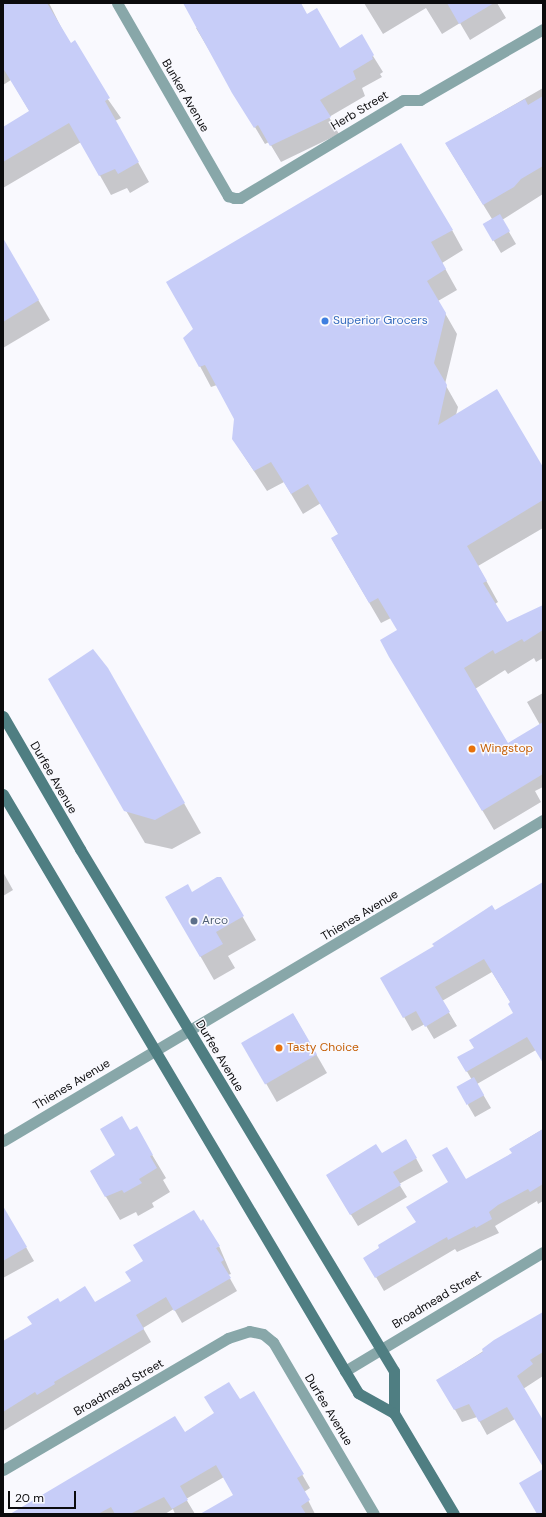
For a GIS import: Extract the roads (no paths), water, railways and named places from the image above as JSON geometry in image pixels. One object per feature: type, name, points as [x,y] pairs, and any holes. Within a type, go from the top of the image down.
[{"type":"main road","name":"Durfee Avenue","points":[[3,716],[189,1032],[394,1371],[394,1413]]},
{"type":"main road","points":[[3,794],[344,1371],[358,1393],[394,1413],[454,1514]]},
{"type":"street","name":"Bunker Avenue","points":[[117,3],[228,196],[234,198]]},
{"type":"street","name":"Herb Street","points":[[234,198],[240,198],[403,100],[420,100],[543,29]]},
{"type":"street","name":"Thienes Avenue","points":[[3,1141],[154,1051],[189,1032],[543,820]]},
{"type":"street","name":"Broadmead Street","points":[[344,1371],[543,1252]]},
{"type":"street","name":"Broadmead Street","points":[[3,1470],[228,1338],[249,1331]]},
{"type":"street","name":"Durfee Avenue","points":[[249,1331],[263,1334],[273,1342],[374,1514]]},
{"type":"place","name":"Superior Grocers","points":[[325,321]]},
{"type":"place","name":"Wingstop","points":[[472,749]]},
{"type":"place","name":"Arco","points":[[194,921]]},
{"type":"place","name":"Tasty Choice","points":[[279,1048]]}]
